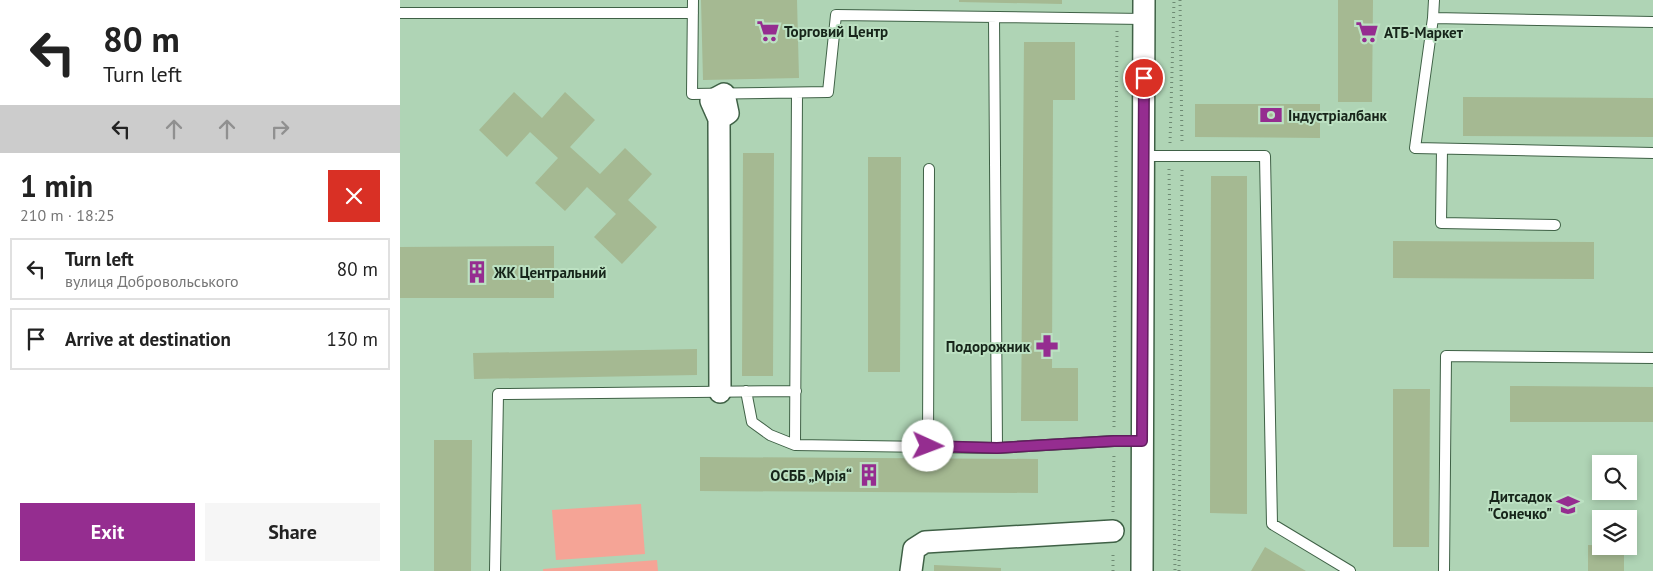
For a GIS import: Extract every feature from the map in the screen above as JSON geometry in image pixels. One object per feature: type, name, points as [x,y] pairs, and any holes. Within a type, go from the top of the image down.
[{"type":"street","points":[[1142,571],[1144,10]]},
{"type":"street","points":[[720,392],[718,119],[728,113],[724,94]]},
{"type":"street","points":[[911,571],[914,549],[925,542],[1113,531]]},
{"type":"lane","points":[[693,0],[692,94],[828,92],[836,15],[1117,19],[1144,10]]},
{"type":"lane","points":[[1434,0],[1415,148],[1653,153]]},
{"type":"lane","points":[[400,13],[693,13]]},
{"type":"lane","points":[[994,17],[997,448]]},
{"type":"lane","points":[[1433,18],[1653,22]]},
{"type":"lane","points":[[795,445],[797,93]]},
{"type":"lane","points":[[1442,149],[1441,223],[1555,225]]},
{"type":"lane","points":[[1144,156],[1265,156],[1272,524],[1350,571]]},
{"type":"lane","points":[[928,446],[929,169]]},
{"type":"lane","points":[[1444,571],[1446,356],[1653,358]]},
{"type":"lane","points":[[746,391],[752,422],[770,436],[795,445],[997,448],[1142,441]]},
{"type":"lane","points":[[495,571],[498,394],[796,391]]},
{"type":"path","points":[[1174,0],[1169,156],[1175,571]]},
{"type":"path","points":[[1179,571],[1182,156],[1180,0]]},
{"type":"path","points":[[1112,571],[1117,19]]},
{"type":"shaded area","points":[[641,504],[645,554],[556,560],[552,510]]},
{"type":"shaded area","points":[[657,560],[658,571],[543,571],[543,569]]},
{"type":"building","points":[[701,0],[797,0],[799,78],[703,80]]},
{"type":"building","points":[[959,0],[1062,0],[1062,4],[959,2]]},
{"type":"building","points":[[1338,0],[1373,0],[1372,102],[1338,102]]},
{"type":"building","points":[[1024,42],[1075,42],[1075,100],[1053,100],[1052,368],[1078,368],[1078,421],[1021,421]]},
{"type":"building","points":[[514,92],[542,118],[565,92],[595,120],[570,147],[600,174],[625,148],[652,174],[628,200],[657,227],[622,264],[594,237],[616,214],[587,187],[565,211],[535,183],[558,158],[530,132],[507,157],[479,130]]},
{"type":"building","points":[[1463,97],[1653,98],[1653,137],[1463,136]]},
{"type":"building","points":[[1195,104],[1320,104],[1320,138],[1195,137]]},
{"type":"building","points":[[743,153],[774,153],[773,376],[742,376]]},
{"type":"building","points":[[868,157],[901,157],[900,372],[868,372]]},
{"type":"building","points":[[1211,176],[1247,176],[1247,514],[1210,513]]},
{"type":"building","points":[[1393,241],[1594,242],[1594,279],[1393,278]]},
{"type":"building","name":"ЖК Центральний","points":[[554,246],[554,298],[400,298],[400,247]]},
{"type":"building","points":[[697,349],[697,375],[474,379],[473,353]]},
{"type":"building","points":[[1510,386],[1653,387],[1653,422],[1510,422]]},
{"type":"building","points":[[1393,389],[1430,389],[1429,547],[1393,547]]},
{"type":"building","points":[[434,440],[472,440],[471,571],[434,571]]},
{"type":"building","name":"ОСББ „Мрія“","points":[[700,457],[1038,459],[1038,493],[700,491]]},
{"type":"building","points":[[1588,545],[1592,545],[1592,555],[1624,555],[1624,571],[1588,571]]},
{"type":"building","points":[[1265,547],[1306,571],[1251,571]]},
{"type":"building","points":[[934,565],[1001,568],[1001,571],[934,571]]},
{"type":"place","name":"Торговий Центр","points":[[768,31]]},
{"type":"place","name":"АТБ-Маркет","points":[[1367,32]]},
{"type":"place","name":"Індустріалбанк","points":[[1271,115]]},
{"type":"place","name":"ЖК Центральний","points":[[477,272]]},
{"type":"place","name":"Подорожник","points":[[1047,346]]},
{"type":"place","name":"ОСББ „Мрія“","points":[[869,475]]},
{"type":"place","name":"Дитсадок \"Сонечко\"","points":[[1568,505]]},
{"type":"route","points":[[928,446],[997,448],[1142,441],[1144,78]]}]
